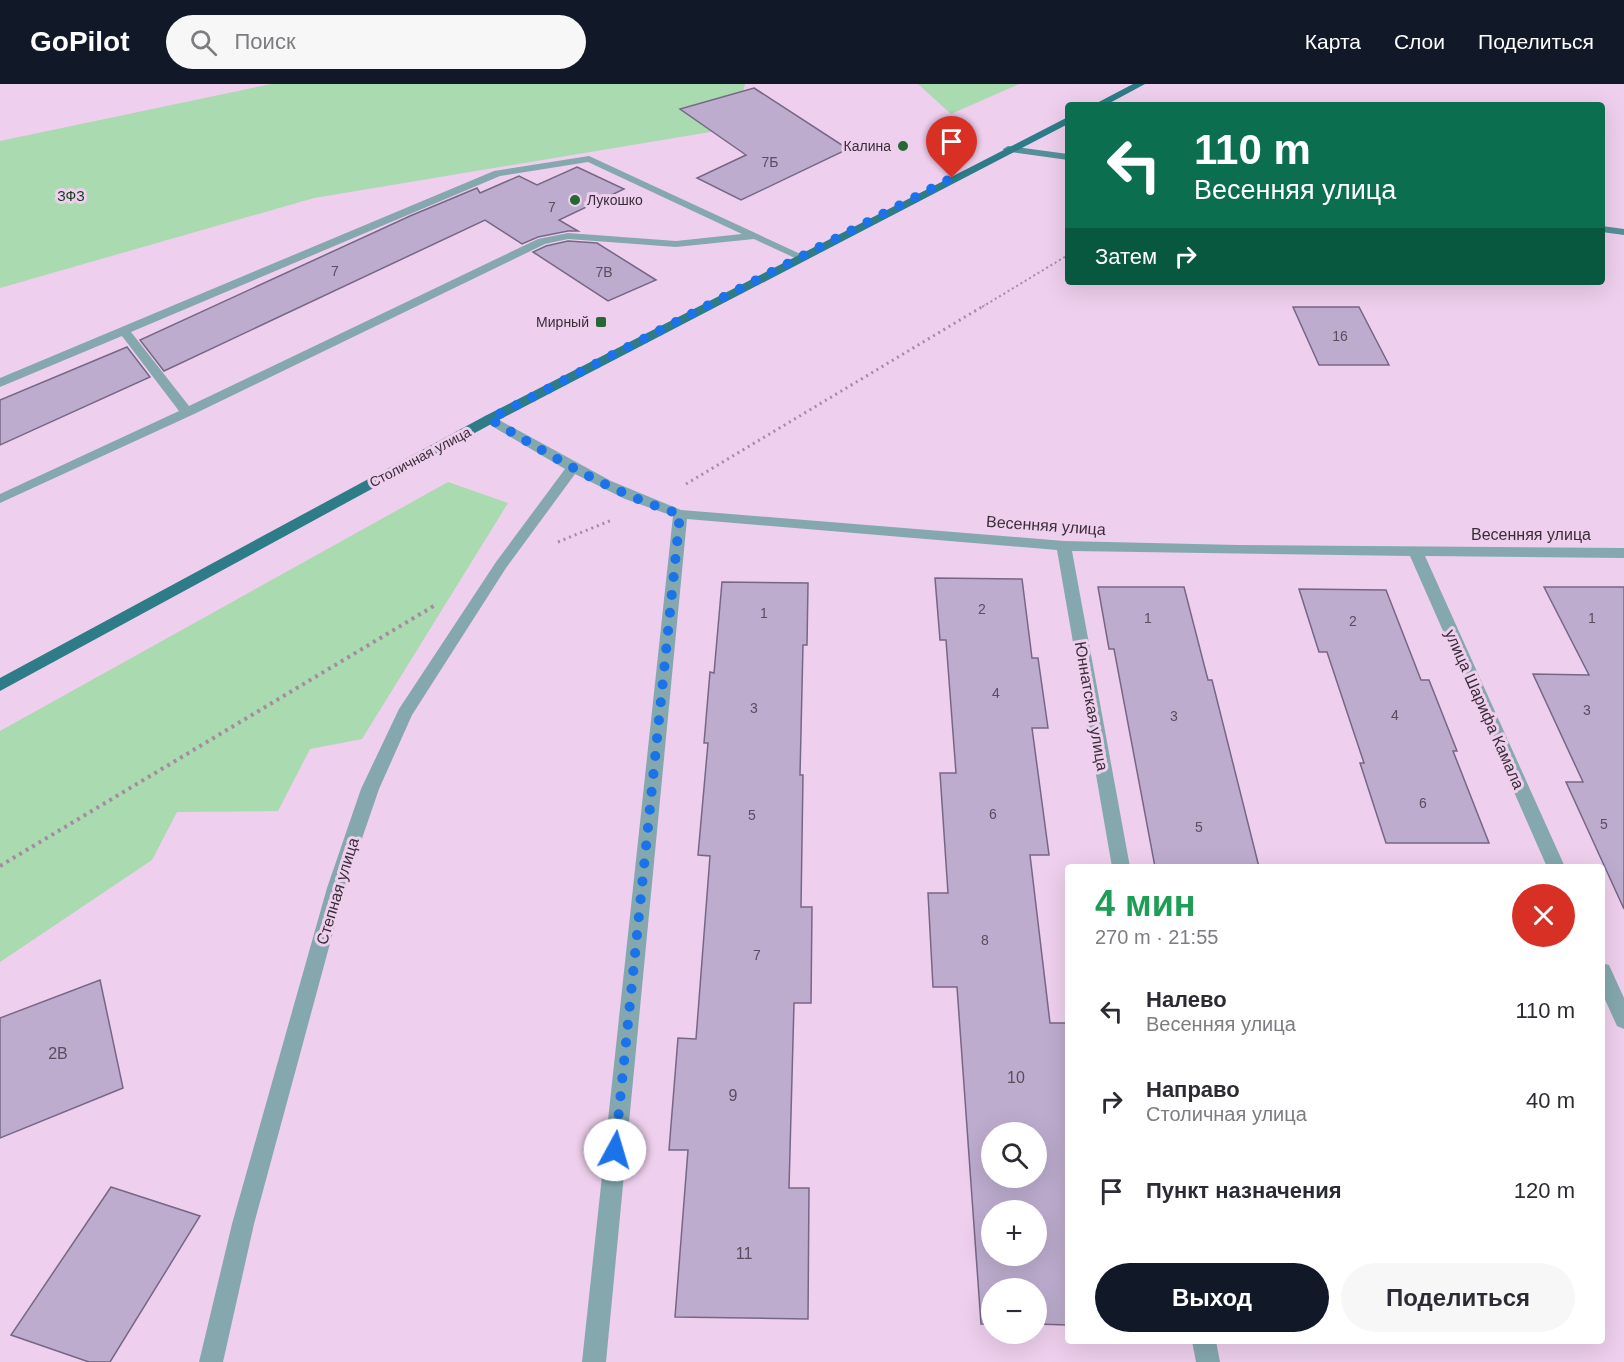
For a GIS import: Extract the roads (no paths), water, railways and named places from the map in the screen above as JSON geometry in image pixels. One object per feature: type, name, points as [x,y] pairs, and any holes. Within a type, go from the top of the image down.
[{"type":"main road","points":[[1104,102],[1140,84]]},
{"type":"main road","name":"Столичная улица","points":[[0,685],[490,419],[1065,121]]},
{"type":"main road","points":[[1008,149],[1065,157]]},
{"type":"main road","points":[[1605,229],[1624,232]]},
{"type":"street","points":[[0,383],[498,173],[590,159],[801,257]]},
{"type":"street","points":[[0,499],[187,412],[542,241],[568,236],[676,244],[756,236]]},
{"type":"street","points":[[124,331],[187,412]]},
{"type":"street","name":"Весенняя улица","points":[[490,419],[572,469],[651,505],[680,514],[1064,546],[1624,553]]},
{"type":"street","name":"Степная улица","points":[[211,1362],[246,1213],[336,888],[369,789],[405,713],[501,565],[572,469]]},
{"type":"street","points":[[594,1362],[680,514]]},
{"type":"street","name":"Юннатская улица","points":[[1064,546],[1120,864]]},
{"type":"street","name":"улица Шарифа Камала","points":[[1415,551],[1555,864]]},
{"type":"street","points":[[1605,978],[1624,1020]]},
{"type":"street","points":[[1205,1344],[1208,1362]]},
{"type":"place","name":"Калина","points":[[903,146]]},
{"type":"place","name":"Лукошко","points":[[575,200]]},
{"type":"place","name":"Мирный","points":[[601,322]]},
{"type":"park label","name":"ЗФЗ","points":[[71,196]]}]
